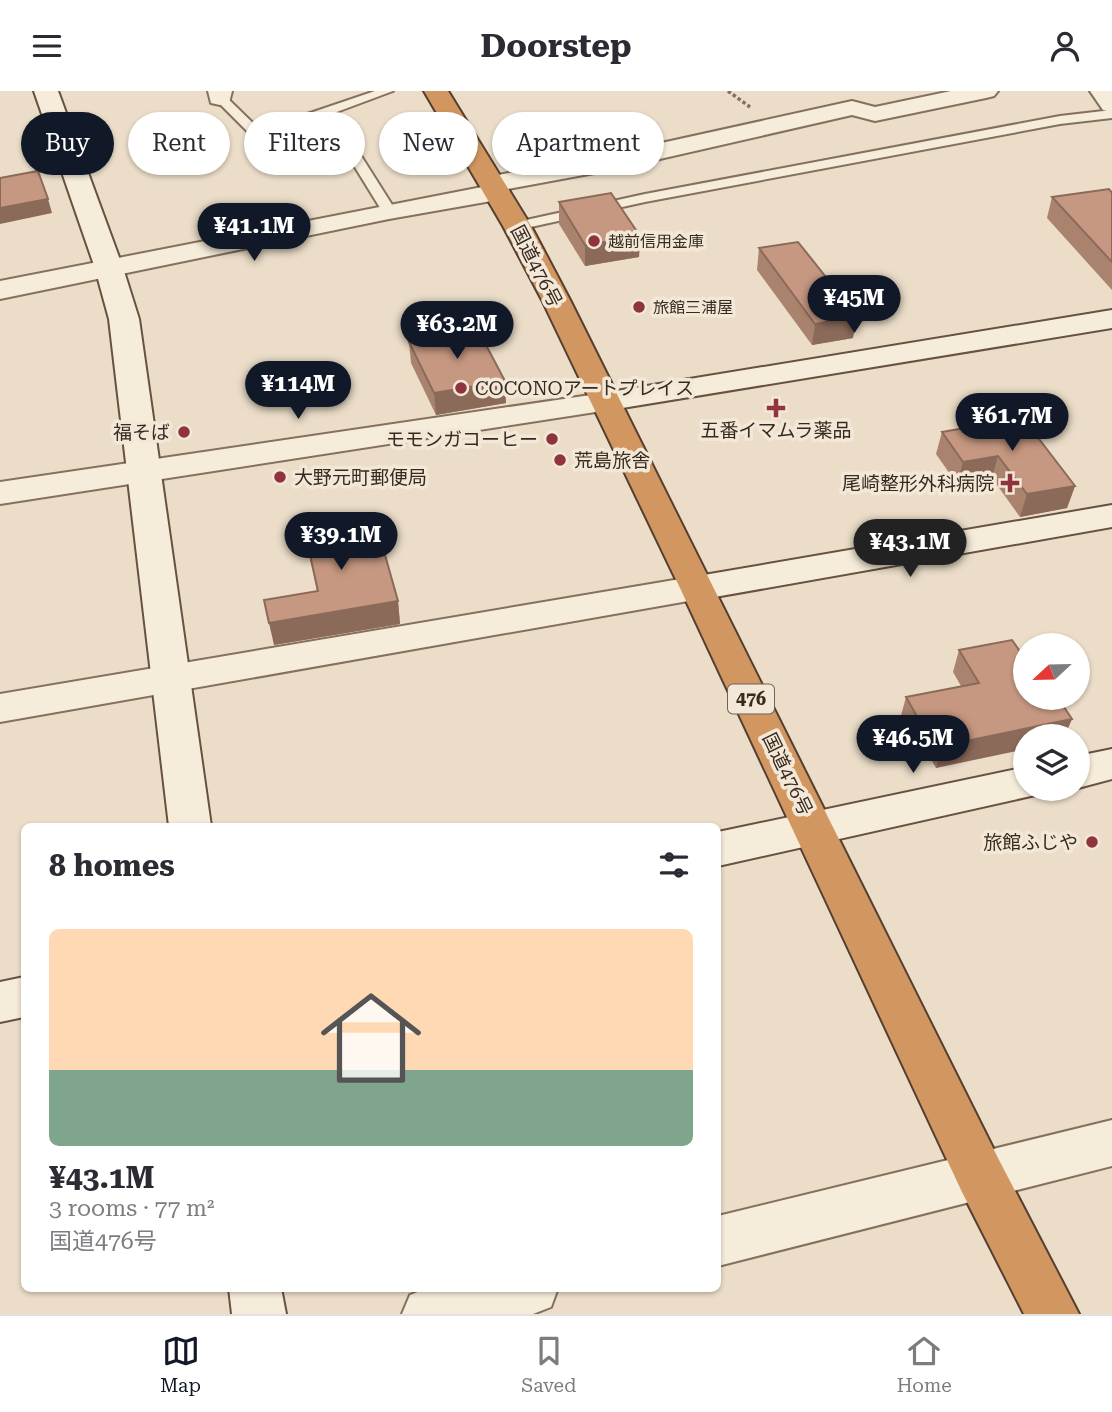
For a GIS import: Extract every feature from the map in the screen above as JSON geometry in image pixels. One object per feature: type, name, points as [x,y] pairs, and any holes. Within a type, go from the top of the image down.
[{"type":"highway","name":"国道476号","points":[[436,91],[517,226],[698,588],[980,1175],[1052,1314]]},
{"type":"street","points":[[46,91],[109,268],[124,319],[190,823]]},
{"type":"street","points":[[0,290],[389,211],[852,107],[875,114],[986,91]]},
{"type":"street","points":[[1102,91],[1112,106]]},
{"type":"street","points":[[0,492],[604,402],[1112,319]]},
{"type":"street","points":[[0,708],[1112,516]]},
{"type":"street","points":[[1090,769],[1112,764]]},
{"type":"street","points":[[721,848],[1013,786]]},
{"type":"street","points":[[0,1002],[21,998]]},
{"type":"street","points":[[721,1240],[1112,1143]]},
{"type":"street","points":[[256,1292],[259,1314]]},
{"type":"street","points":[[429,1314],[516,1292]]},
{"type":"lane","points":[[327,112],[387,91]]},
{"type":"lane","points":[[220,95],[244,121]]},
{"type":"lane","points":[[517,226],[659,195],[1059,120],[1112,114]]},
{"type":"lane","points":[[365,173],[389,211]]},
{"type":"building","points":[[21,174],[39,175],[48,199],[0,208],[0,178]]},
{"type":"building","points":[[1109,189],[1112,193],[1112,262],[1052,197]]},
{"type":"building","points":[[611,193],[640,236],[585,245],[559,202]]},
{"type":"building","points":[[798,242],[857,316],[815,324],[759,248]]},
{"type":"building","points":[[477,328],[505,381],[434,393],[409,342]]},
{"type":"building","points":[[1023,418],[1075,486],[1027,494],[998,456],[963,462],[942,432]]},
{"type":"building","points":[[374,516],[398,601],[269,623],[264,600],[318,591],[304,528]]},
{"type":"building","points":[[1012,640],[1013,711],[1067,711],[1072,719],[1048,724],[1013,724],[1013,731],[942,746],[930,725],[923,727],[906,697],[979,683],[959,650]]},
{"type":"place","name":"越前信用金庫","points":[[594,241]]},
{"type":"place","name":"旅館三浦屋","points":[[639,307]]},
{"type":"place","name":"COCONOアートプレイス","points":[[461,388]]},
{"type":"place","name":"五番イマムラ薬品","points":[[776,408]]},
{"type":"place","name":"福そば","points":[[184,432]]},
{"type":"place","name":"モモンガコーヒー","points":[[552,439]]},
{"type":"place","name":"荒島旅舎","points":[[560,460]]},
{"type":"place","name":"大野元町郵便局","points":[[280,477]]},
{"type":"place","name":"尾崎整形外科病院","points":[[1010,483]]},
{"type":"place","name":"旅館ふじや","points":[[1092,842]]}]
